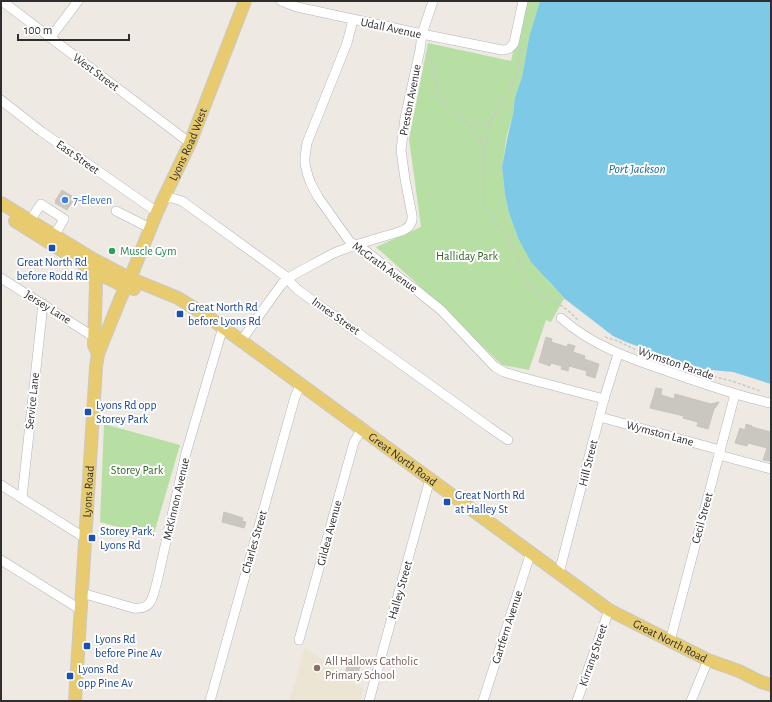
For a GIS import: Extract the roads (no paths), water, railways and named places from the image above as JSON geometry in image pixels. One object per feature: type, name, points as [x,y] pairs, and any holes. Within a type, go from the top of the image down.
[{"type":"main road","name":"Lyons Road West","points":[[128,283],[163,198],[190,143],[245,1]]},
{"type":"main road","name":"Great North Road","points":[[1,203],[94,271],[128,283]]},
{"type":"main road","name":"Great North Road","points":[[1,211],[28,224]]},
{"type":"main road","name":"Great North Road","points":[[52,239],[93,259],[140,290],[174,306],[195,310],[210,318],[609,610],[708,660],[739,671],[761,682],[771,685]]},
{"type":"main road","points":[[94,271],[96,285],[94,345],[98,354]]},
{"type":"main road","name":"Lyons Road","points":[[75,701],[96,367],[98,354],[121,296],[128,283]]},
{"type":"main road","name":"Great North Road","points":[[739,671],[771,678]]},
{"type":"street","name":"West Street","points":[[2,1],[190,143]]},
{"type":"street","points":[[50,38],[78,1]]},
{"type":"street","name":"Udall Avenue","points":[[281,1],[297,7],[353,20],[502,50],[507,50],[514,42],[523,1]]},
{"type":"street","name":"Preston Avenue","points":[[356,244],[402,231],[408,228],[411,223],[412,215],[401,150],[405,118],[420,50],[422,34],[433,1]]},
{"type":"street","name":"McGrath Avenue","points":[[353,20],[346,43],[307,143],[305,157],[308,176],[318,197],[350,242],[362,248],[441,310],[495,367],[504,372],[517,376],[604,399]]},
{"type":"street","name":"East Street","points":[[1,100],[42,132],[157,212]]},
{"type":"street","name":"Innes Street","points":[[163,198],[172,198],[182,201],[288,278],[298,290],[508,440]]},
{"type":"street","points":[[28,224],[41,204],[64,219],[52,239]]},
{"type":"street","points":[[116,211],[150,228]]},
{"type":"street","points":[[241,341],[281,285],[288,278],[356,244]]},
{"type":"street","name":"Jersey Lane","points":[[1,278],[94,337]]},
{"type":"street","name":"Service Lane","points":[[22,498],[43,304]]},
{"type":"street","name":"Wymston Parade","points":[[561,318],[598,344],[618,354],[734,394],[771,403]]},
{"type":"street","name":"McKinnon Avenue","points":[[82,593],[141,609],[148,605],[151,601],[157,582],[186,452],[223,327]]},
{"type":"street","name":"Hill Street","points":[[559,573],[604,399],[618,354]]},
{"type":"street","name":"Charles Street","points":[[210,701],[292,405],[301,384]]},
{"type":"street","name":"Cecil Street","points":[[670,641],[734,394]]},
{"type":"street","name":"Wymston Lane","points":[[600,417],[720,452],[771,469]]},
{"type":"street","name":"Gildea Avenue","points":[[299,640],[354,442],[362,429]]},
{"type":"street","name":"Halley Street","points":[[369,701],[430,479]]},
{"type":"street","points":[[1,485],[86,538]]},
{"type":"street","name":"Gartfern Avenue","points":[[483,701],[531,552]]},
{"type":"street","points":[[1,560],[81,610]]},
{"type":"street","name":"Kirrang Street","points":[[577,701],[609,610]]},
{"type":"street","points":[[691,701],[708,660]]},
{"type":"water","name":"Port Jackson","points":[[540,1],[771,1],[771,384],[733,372],[701,369],[613,336],[565,299],[531,262],[518,238],[509,213],[505,195],[502,167],[515,97],[522,77],[529,37]]},
{"type":"place","name":"7-Eleven","points":[[65,200]]},
{"type":"place","name":"Great North Rd before Rodd Rd","points":[[52,248]]},
{"type":"place","name":"Muscle Gym","points":[[112,251]]},
{"type":"place","name":"Great North Rd before Lyons Rd","points":[[180,314]]},
{"type":"place","name":"Lyons Rd opp Storey Park","points":[[88,412]]},
{"type":"place","name":"Great North Rd at Halley St","points":[[447,502]]},
{"type":"place","name":"Storey Park, Lyons Rd","points":[[92,538]]},
{"type":"place","name":"Lyons Rd before Pine Av","points":[[87,646]]},
{"type":"place","name":"All Hallows Catholic Primary School","points":[[317,668]]},
{"type":"place","name":"Lyons Rd opp Pine Av","points":[[70,676]]},
{"type":"park label","name":"Halliday Park","points":[[467,256]]},
{"type":"park label","name":"Storey Park","points":[[137,470]]}]
